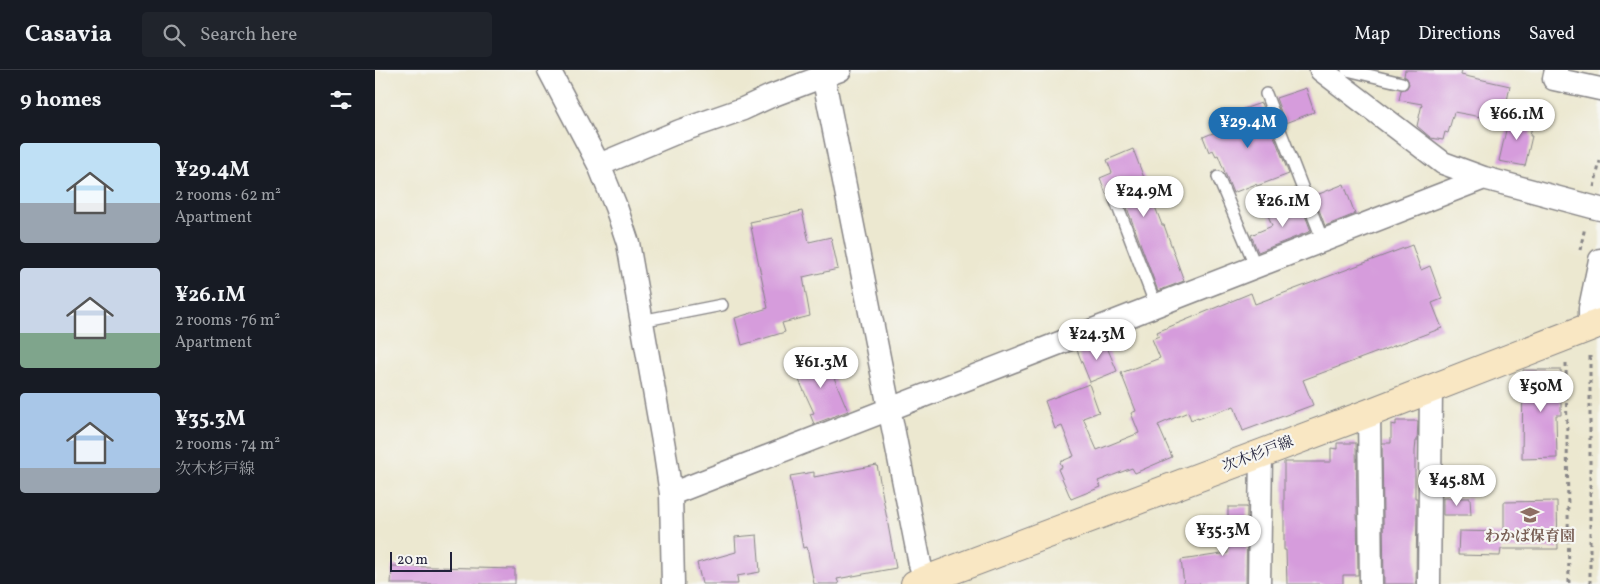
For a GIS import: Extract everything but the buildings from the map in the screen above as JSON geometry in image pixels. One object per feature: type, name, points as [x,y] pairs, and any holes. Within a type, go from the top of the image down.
[{"type":"main road","name":"次木杉戸線","points":[[923,582],[1369,413],[1595,324]]},
{"type":"street","points":[[549,70],[599,165],[628,243],[671,494],[673,584]]},
{"type":"street","points":[[1321,70],[1443,163],[1485,178],[1600,209]]},
{"type":"street","points":[[1556,70],[1554,79],[1600,89]]},
{"type":"street","points":[[599,165],[681,131],[743,109],[829,72],[923,582]]},
{"type":"street","points":[[671,494],[1485,178]]},
{"type":"street","points":[[1595,324],[1590,308],[1600,260]]},
{"type":"street","points":[[1429,584],[1431,389]]},
{"type":"street","points":[[1369,413],[1371,584]]},
{"type":"street","points":[[1259,584],[1261,454]]},
{"type":"lane","points":[[1347,70],[1402,83]]},
{"type":"lane","points":[[1266,94],[1323,241]]},
{"type":"lane","points":[[1218,177],[1256,267]]},
{"type":"lane","points":[[1115,200],[1155,306]]},
{"type":"lane","points":[[641,321],[722,305]]},
{"type":"path","points":[[1590,584],[1595,324]]},
{"type":"path","points":[[1565,336],[1569,584]]},
{"type":"place","name":"わかば保育園","points":[[1530,515]]}]
